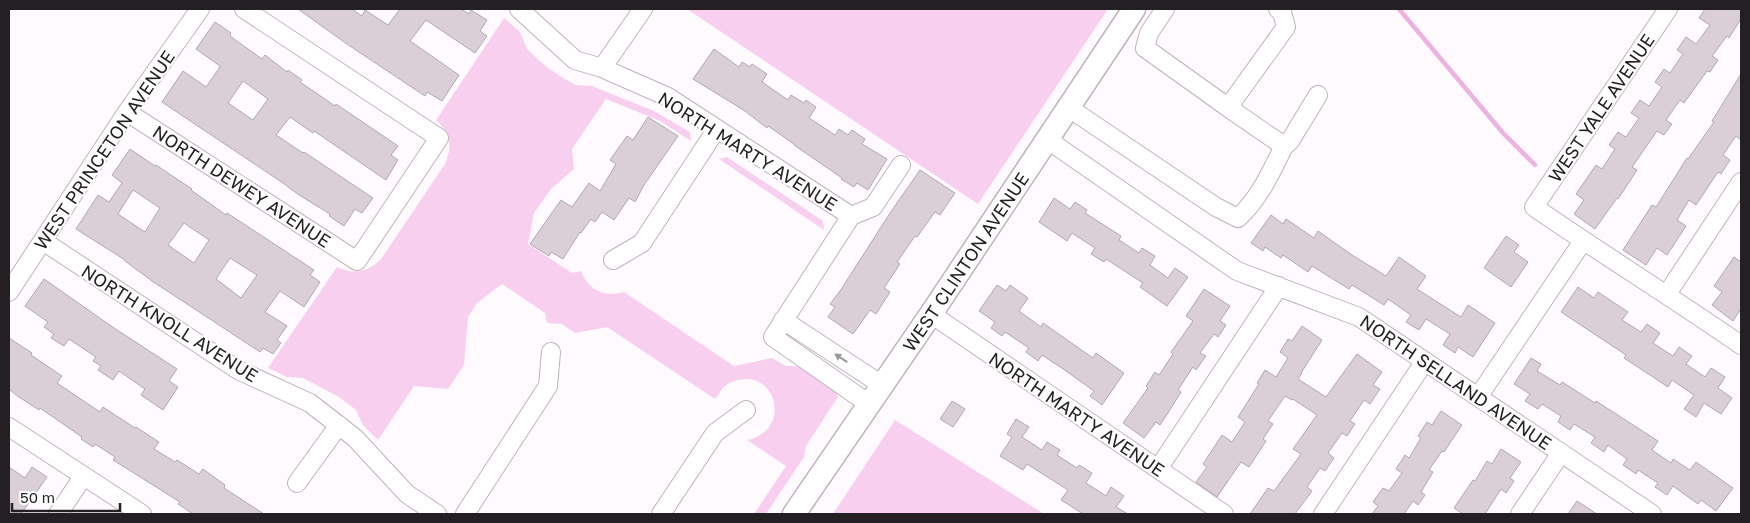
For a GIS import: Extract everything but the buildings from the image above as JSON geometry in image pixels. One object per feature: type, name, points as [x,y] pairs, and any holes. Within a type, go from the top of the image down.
[{"type":"main road","name":"WEST CLINTON AVENUE","points":[[794,514],[931,314],[1134,9]]},
{"type":"street","name":"WEST PRINCETON AVENUE","points":[[9,292],[127,112],[200,9]]},
{"type":"street","name":"NORTH DEWEY AVENUE","points":[[127,112],[357,260],[439,138],[244,9]]},
{"type":"street","name":"NORTH MARTY AVENUE","points":[[519,9],[575,60],[602,68],[668,97],[851,216]]},
{"type":"street","points":[[602,68],[642,9]]},
{"type":"street","points":[[1165,9],[1149,32],[1145,48],[1284,146]]},
{"type":"street","points":[[1233,111],[1232,102],[1286,27],[1282,12],[1278,9]]},
{"type":"street","name":"WEST YALE AVENUE","points":[[1583,241],[1534,207],[1668,9]]},
{"type":"street","points":[[1069,108],[1216,207],[1238,218],[1255,200],[1268,180],[1284,146],[1290,141],[1318,95]]},
{"type":"street","points":[[613,260],[642,243],[716,130]]},
{"type":"street","name":"NORTH SELLAND AVENUE","points":[[1048,140],[1237,271],[1360,317],[1652,514]]},
{"type":"street","points":[[869,404],[773,337],[851,216],[873,207],[901,165]]},
{"type":"street","points":[[1667,294],[1741,182]]},
{"type":"street","name":"NORTH KNOLL AVENUE","points":[[43,241],[238,370],[310,403],[355,438],[408,494],[437,514]]},
{"type":"street","points":[[1478,397],[1583,241],[1667,294],[1741,345]]},
{"type":"street","points":[[1158,469],[1279,286]]},
{"type":"street","name":"NORTH MARTY AVENUE","points":[[931,314],[1224,514]]},
{"type":"street","points":[[783,320],[882,385]]},
{"type":"street","points":[[465,514],[548,386],[551,352]]},
{"type":"street","points":[[1323,514],[1425,361]]},
{"type":"street","points":[[661,514],[715,433],[746,410]]},
{"type":"street","points":[[297,483],[338,425]]},
{"type":"street","points":[[9,427],[142,514]]},
{"type":"street","points":[[1520,514],[1561,453]]},
{"type":"street","points":[[58,514],[83,477]]},
{"type":"shaded area","points":[[687,9],[1108,9],[978,204]]},
{"type":"shaded area","points":[[504,18],[520,32],[527,49],[544,65],[563,78],[576,85],[592,86],[654,111],[690,132],[691,141],[660,121],[606,99],[572,149],[574,169],[551,189],[534,213],[528,244],[572,273],[581,271],[588,283],[598,291],[610,294],[624,292],[734,366],[772,358],[786,366],[803,366],[833,384],[838,397],[806,446],[804,457],[766,514],[754,514],[786,466],[747,440],[761,434],[770,425],[774,414],[774,403],[770,392],[762,384],[751,379],[734,381],[724,387],[715,399],[607,327],[575,333],[562,324],[547,323],[545,313],[502,284],[477,303],[468,317],[464,365],[448,389],[414,386],[378,440],[363,425],[356,410],[339,397],[303,378],[287,377],[268,368],[337,267],[349,271],[360,271],[371,267],[381,259],[445,164],[449,151],[449,140],[436,120]]},
{"type":"shaded area","points":[[727,157],[823,221],[824,230],[719,159]]},
{"type":"shaded area","points":[[895,420],[1044,514],[833,514]]},
{"type":"waterway","points":[[1399,9],[1503,133],[1535,165]]}]
